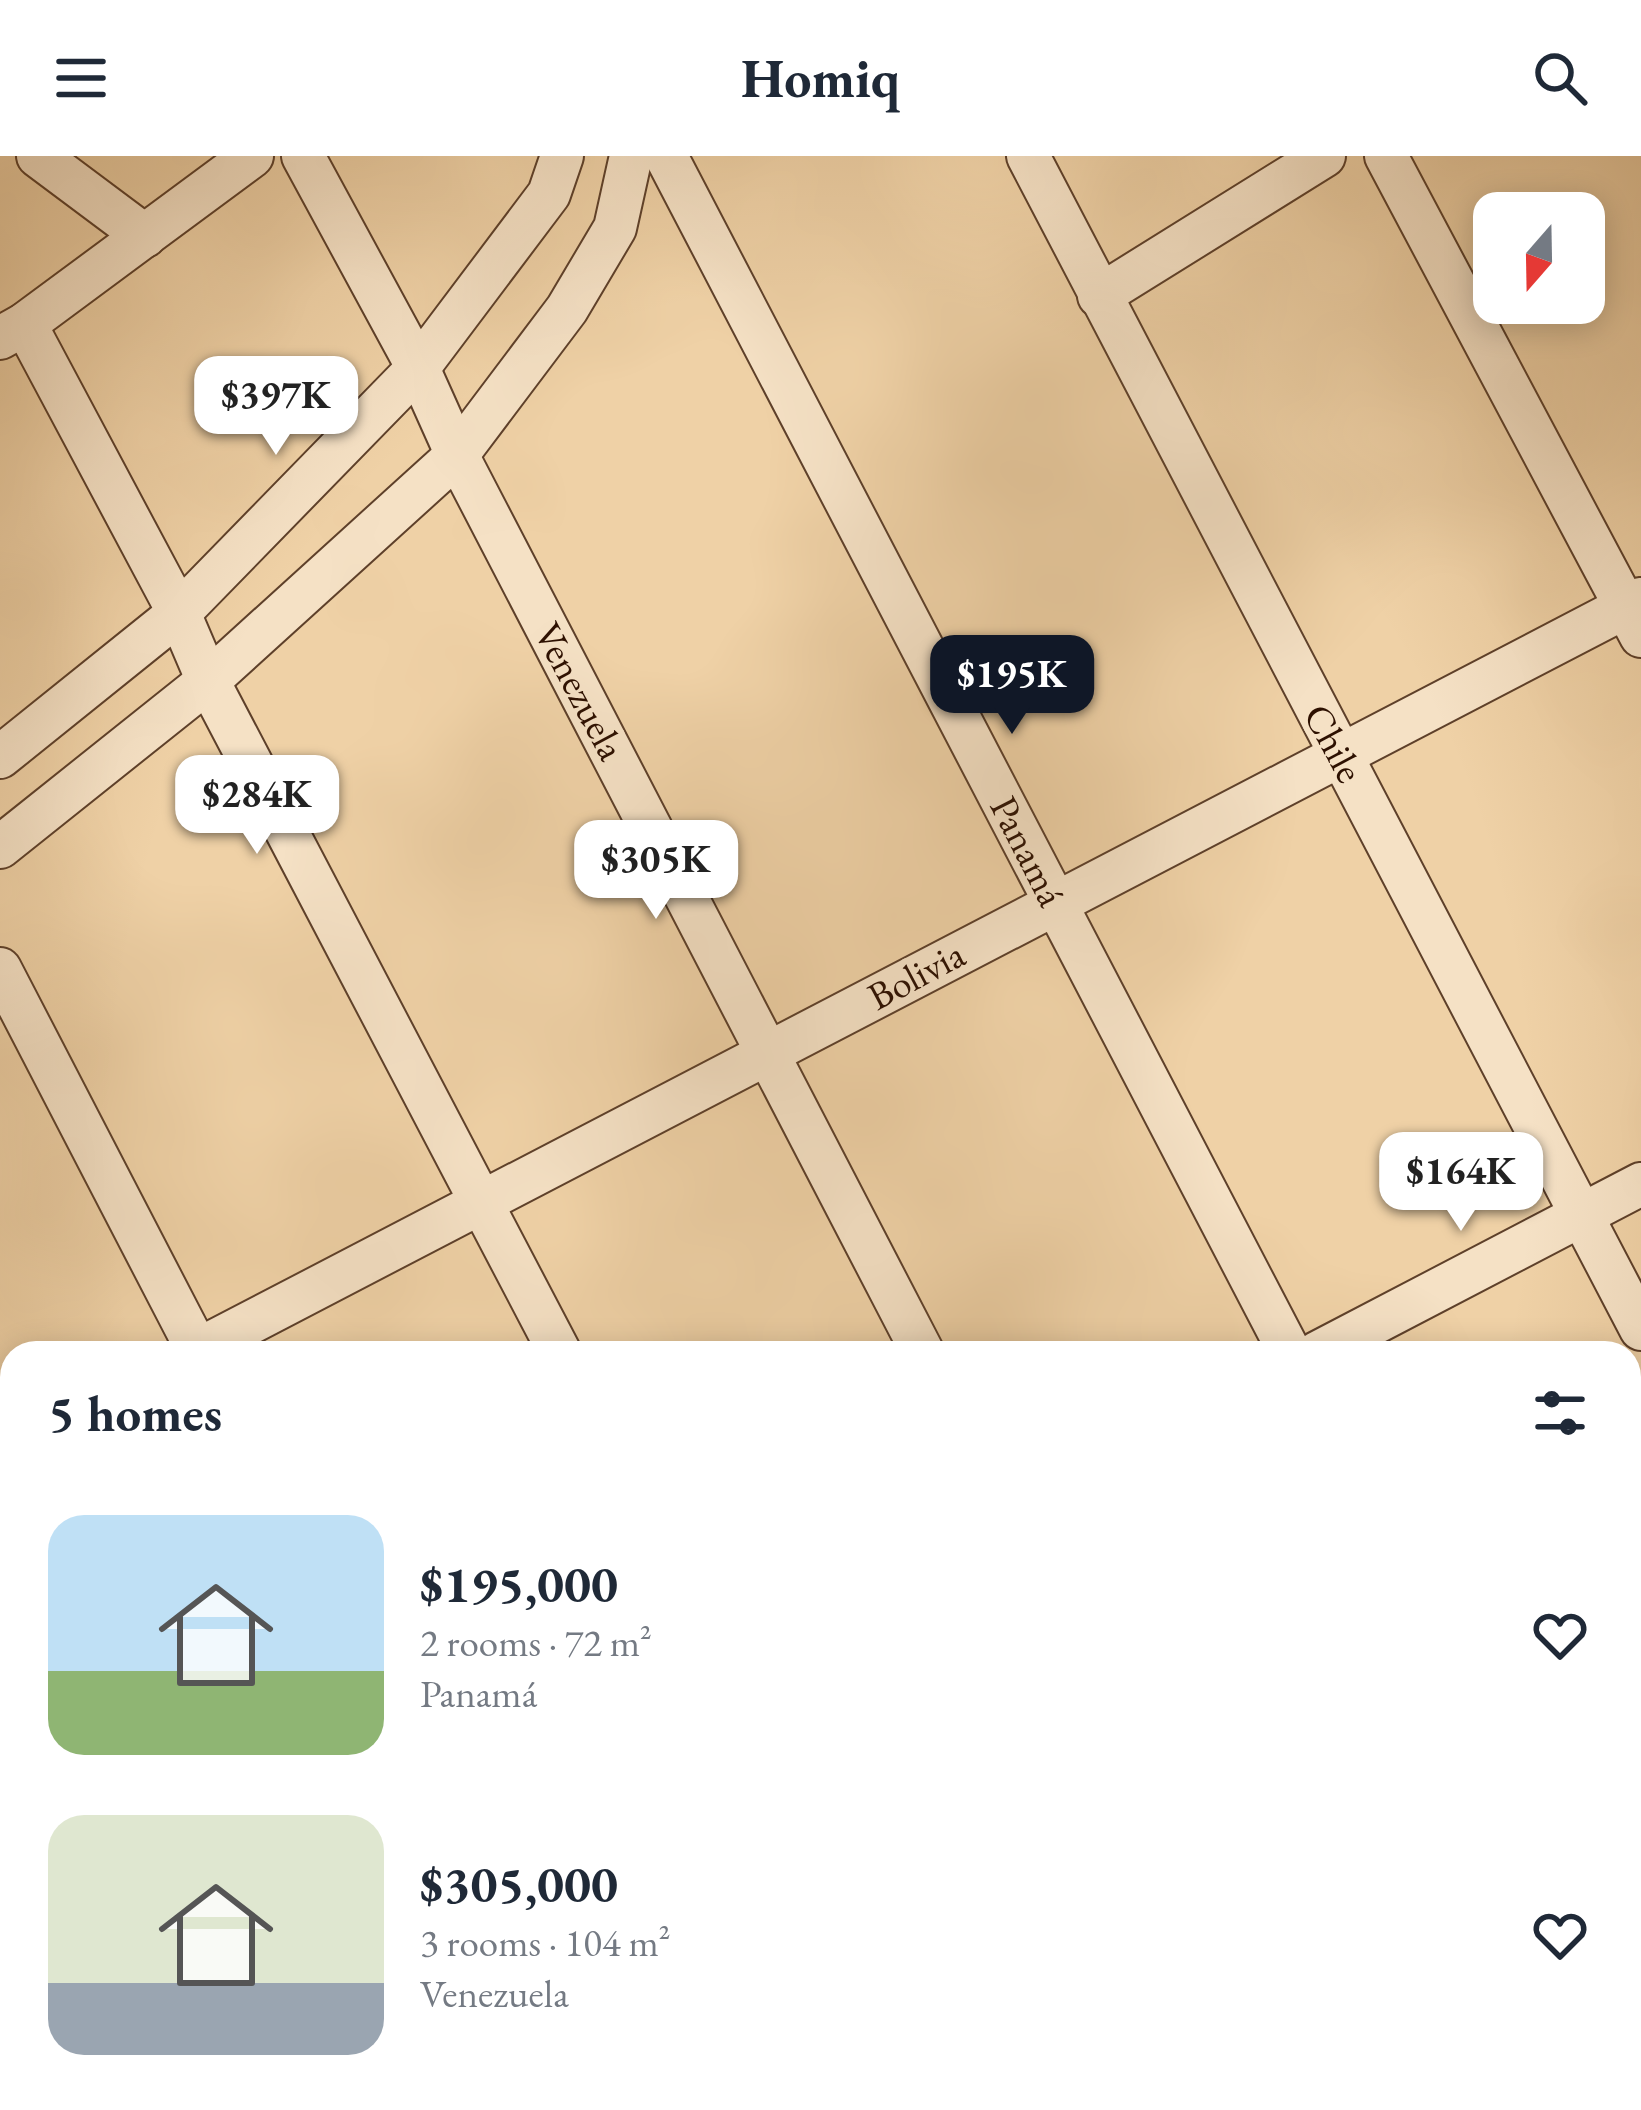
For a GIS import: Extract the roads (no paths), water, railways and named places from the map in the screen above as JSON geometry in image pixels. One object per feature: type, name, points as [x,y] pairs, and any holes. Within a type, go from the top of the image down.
[{"type":"street","points":[[38,156],[145,236]]},
{"type":"street","points":[[252,156],[12,331],[179,613],[208,681],[554,1341]]},
{"type":"street","name":"Venezuela","points":[[303,156],[418,368],[457,455],[917,1341]]},
{"type":"street","points":[[0,757],[179,613],[418,368],[549,194],[562,156]]},
{"type":"street","points":[[0,847],[208,681],[457,455],[567,309],[603,248],[615,227],[631,156]]},
{"type":"street","name":"Panamá","points":[[666,156],[1284,1341]]},
{"type":"street","name":"Chile","points":[[1028,156],[1641,1329]]},
{"type":"street","points":[[1099,296],[1324,156]]},
{"type":"street","points":[[1386,156],[1636,614]]},
{"type":"street","name":"Bolivia","points":[[217,1341],[1340,755],[1636,614]]},
{"type":"street","points":[[0,969],[190,1341]]},
{"type":"street","points":[[1341,1341],[1641,1184]]}]
